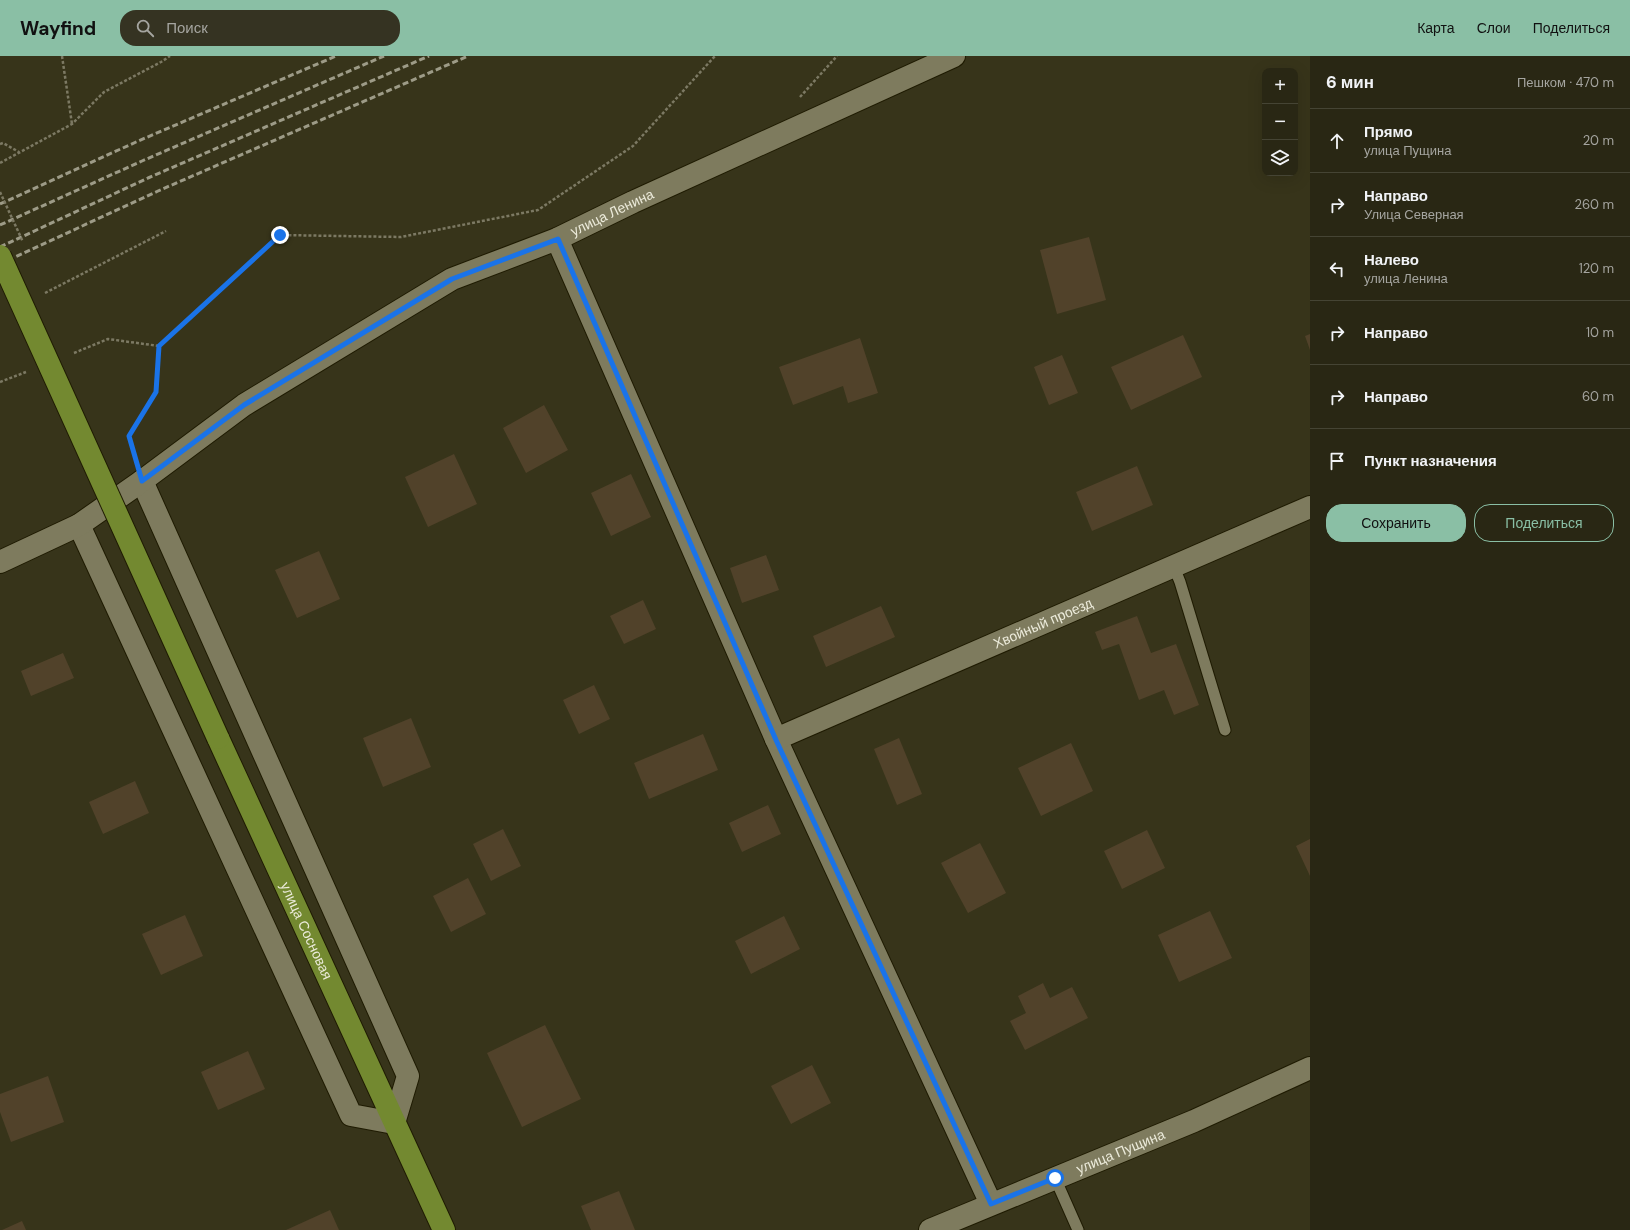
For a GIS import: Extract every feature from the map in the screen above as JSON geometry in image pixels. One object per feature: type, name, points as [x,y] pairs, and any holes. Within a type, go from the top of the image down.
[{"type":"main road","name":"улица Сосновая","points":[[0,256],[218,738],[444,1230]]},
{"type":"street","name":"улица Ленина","points":[[0,562],[79,525],[142,481],[244,405],[452,279],[558,239],[633,202],[954,56]]},
{"type":"street","points":[[558,239],[776,740],[991,1204]]},
{"type":"street","points":[[79,525],[351,1115],[394,1123],[408,1076],[142,481]]},
{"type":"street","name":"Хвойный проезд","points":[[776,740],[1174,568],[1310,507]]},
{"type":"street","name":"улица Пущина","points":[[930,1230],[1194,1121],[1310,1068]]},
{"type":"lane","points":[[1174,568],[1180,582],[1225,730]]},
{"type":"lane","points":[[1055,1178],[1078,1230]]},
{"type":"path","points":[[62,56],[72,124]]},
{"type":"path","points":[[0,163],[72,124],[104,92],[170,56]]},
{"type":"path","points":[[142,481],[129,436],[156,392],[159,346],[280,235],[401,237],[538,210],[633,146],[715,56]]},
{"type":"path","points":[[0,144],[3,143],[20,152]]},
{"type":"path","points":[[42,294],[166,231]]},
{"type":"path","points":[[74,353],[108,339],[159,346]]},
{"type":"path","points":[[0,382],[28,371]]},
{"type":"building","points":[[1089,237],[1106,300],[1057,314],[1040,250]]},
{"type":"building","points":[[1310,334],[1310,350],[1305,336]]},
{"type":"building","points":[[1183,335],[1202,377],[1131,410],[1111,367]]},
{"type":"building","points":[[860,338],[878,393],[848,403],[843,386],[793,405],[779,367]]},
{"type":"building","points":[[1062,355],[1078,393],[1049,405],[1034,367]]},
{"type":"building","points":[[544,405],[568,450],[526,473],[503,428]]},
{"type":"building","points":[[454,454],[477,504],[428,527],[405,477]]},
{"type":"building","points":[[1137,466],[1153,505],[1092,531],[1076,492]]},
{"type":"building","points":[[631,474],[651,517],[611,536],[591,493]]},
{"type":"building","points":[[319,551],[340,599],[297,618],[275,570]]},
{"type":"building","points":[[766,555],[779,590],[742,603],[730,568]]},
{"type":"building","points":[[643,600],[656,629],[624,644],[610,616]]},
{"type":"building","points":[[881,606],[895,637],[826,667],[813,636]]},
{"type":"building","points":[[1137,616],[1151,653],[1176,644],[1199,705],[1174,715],[1164,690],[1139,700],[1119,644],[1102,650],[1095,632]]},
{"type":"building","points":[[63,653],[74,678],[31,696],[21,671]]},
{"type":"building","points":[[594,685],[610,719],[579,734],[563,700]]},
{"type":"building","points":[[411,718],[431,767],[383,787],[363,738]]},
{"type":"building","points":[[703,734],[718,770],[649,799],[634,763]]},
{"type":"building","points":[[899,738],[922,794],[897,805],[874,749]]},
{"type":"building","points":[[1071,743],[1093,791],[1041,816],[1018,768]]},
{"type":"building","points":[[135,781],[149,813],[103,834],[89,802]]},
{"type":"building","points":[[768,805],[781,834],[742,852],[729,823]]},
{"type":"building","points":[[503,829],[521,866],[491,881],[473,844]]},
{"type":"building","points":[[1147,830],[1165,868],[1122,889],[1104,851]]},
{"type":"building","points":[[1310,839],[1310,876],[1296,846]]},
{"type":"building","points":[[980,843],[1006,893],[968,913],[941,863]]},
{"type":"building","points":[[468,878],[486,914],[451,932],[433,896]]},
{"type":"building","points":[[1210,911],[1232,958],[1179,982],[1158,935]]},
{"type":"building","points":[[185,915],[203,956],[161,975],[142,934]]},
{"type":"building","points":[[784,916],[800,949],[751,974],[735,941]]},
{"type":"building","points":[[1043,983],[1050,998],[1072,987],[1088,1018],[1025,1050],[1010,1021],[1026,1013],[1018,996]]},
{"type":"building","points":[[545,1025],[581,1099],[522,1127],[487,1053]]},
{"type":"building","points":[[248,1051],[265,1089],[218,1110],[201,1072]]},
{"type":"building","points":[[812,1065],[831,1103],[791,1124],[771,1086]]},
{"type":"building","points":[[48,1076],[64,1122],[11,1142],[0,1112],[0,1094]]},
{"type":"building","points":[[619,1191],[635,1230],[591,1230],[581,1206]]},
{"type":"building","points":[[330,1210],[339,1230],[286,1230]]},
{"type":"building","points":[[22,1221],[26,1230],[2,1230]]},
{"type":"railway","points":[[0,204],[136,142],[336,56]]},
{"type":"railway","points":[[0,225],[142,161],[384,56]]},
{"type":"railway","points":[[0,247],[148,178],[429,56]]},
{"type":"railway","points":[[0,264],[158,191],[468,56]]},
{"type":"route","points":[[280,235],[159,346],[156,392],[129,436],[142,481],[244,405],[452,279],[558,239],[776,740],[991,1204],[1055,1178]]}]
